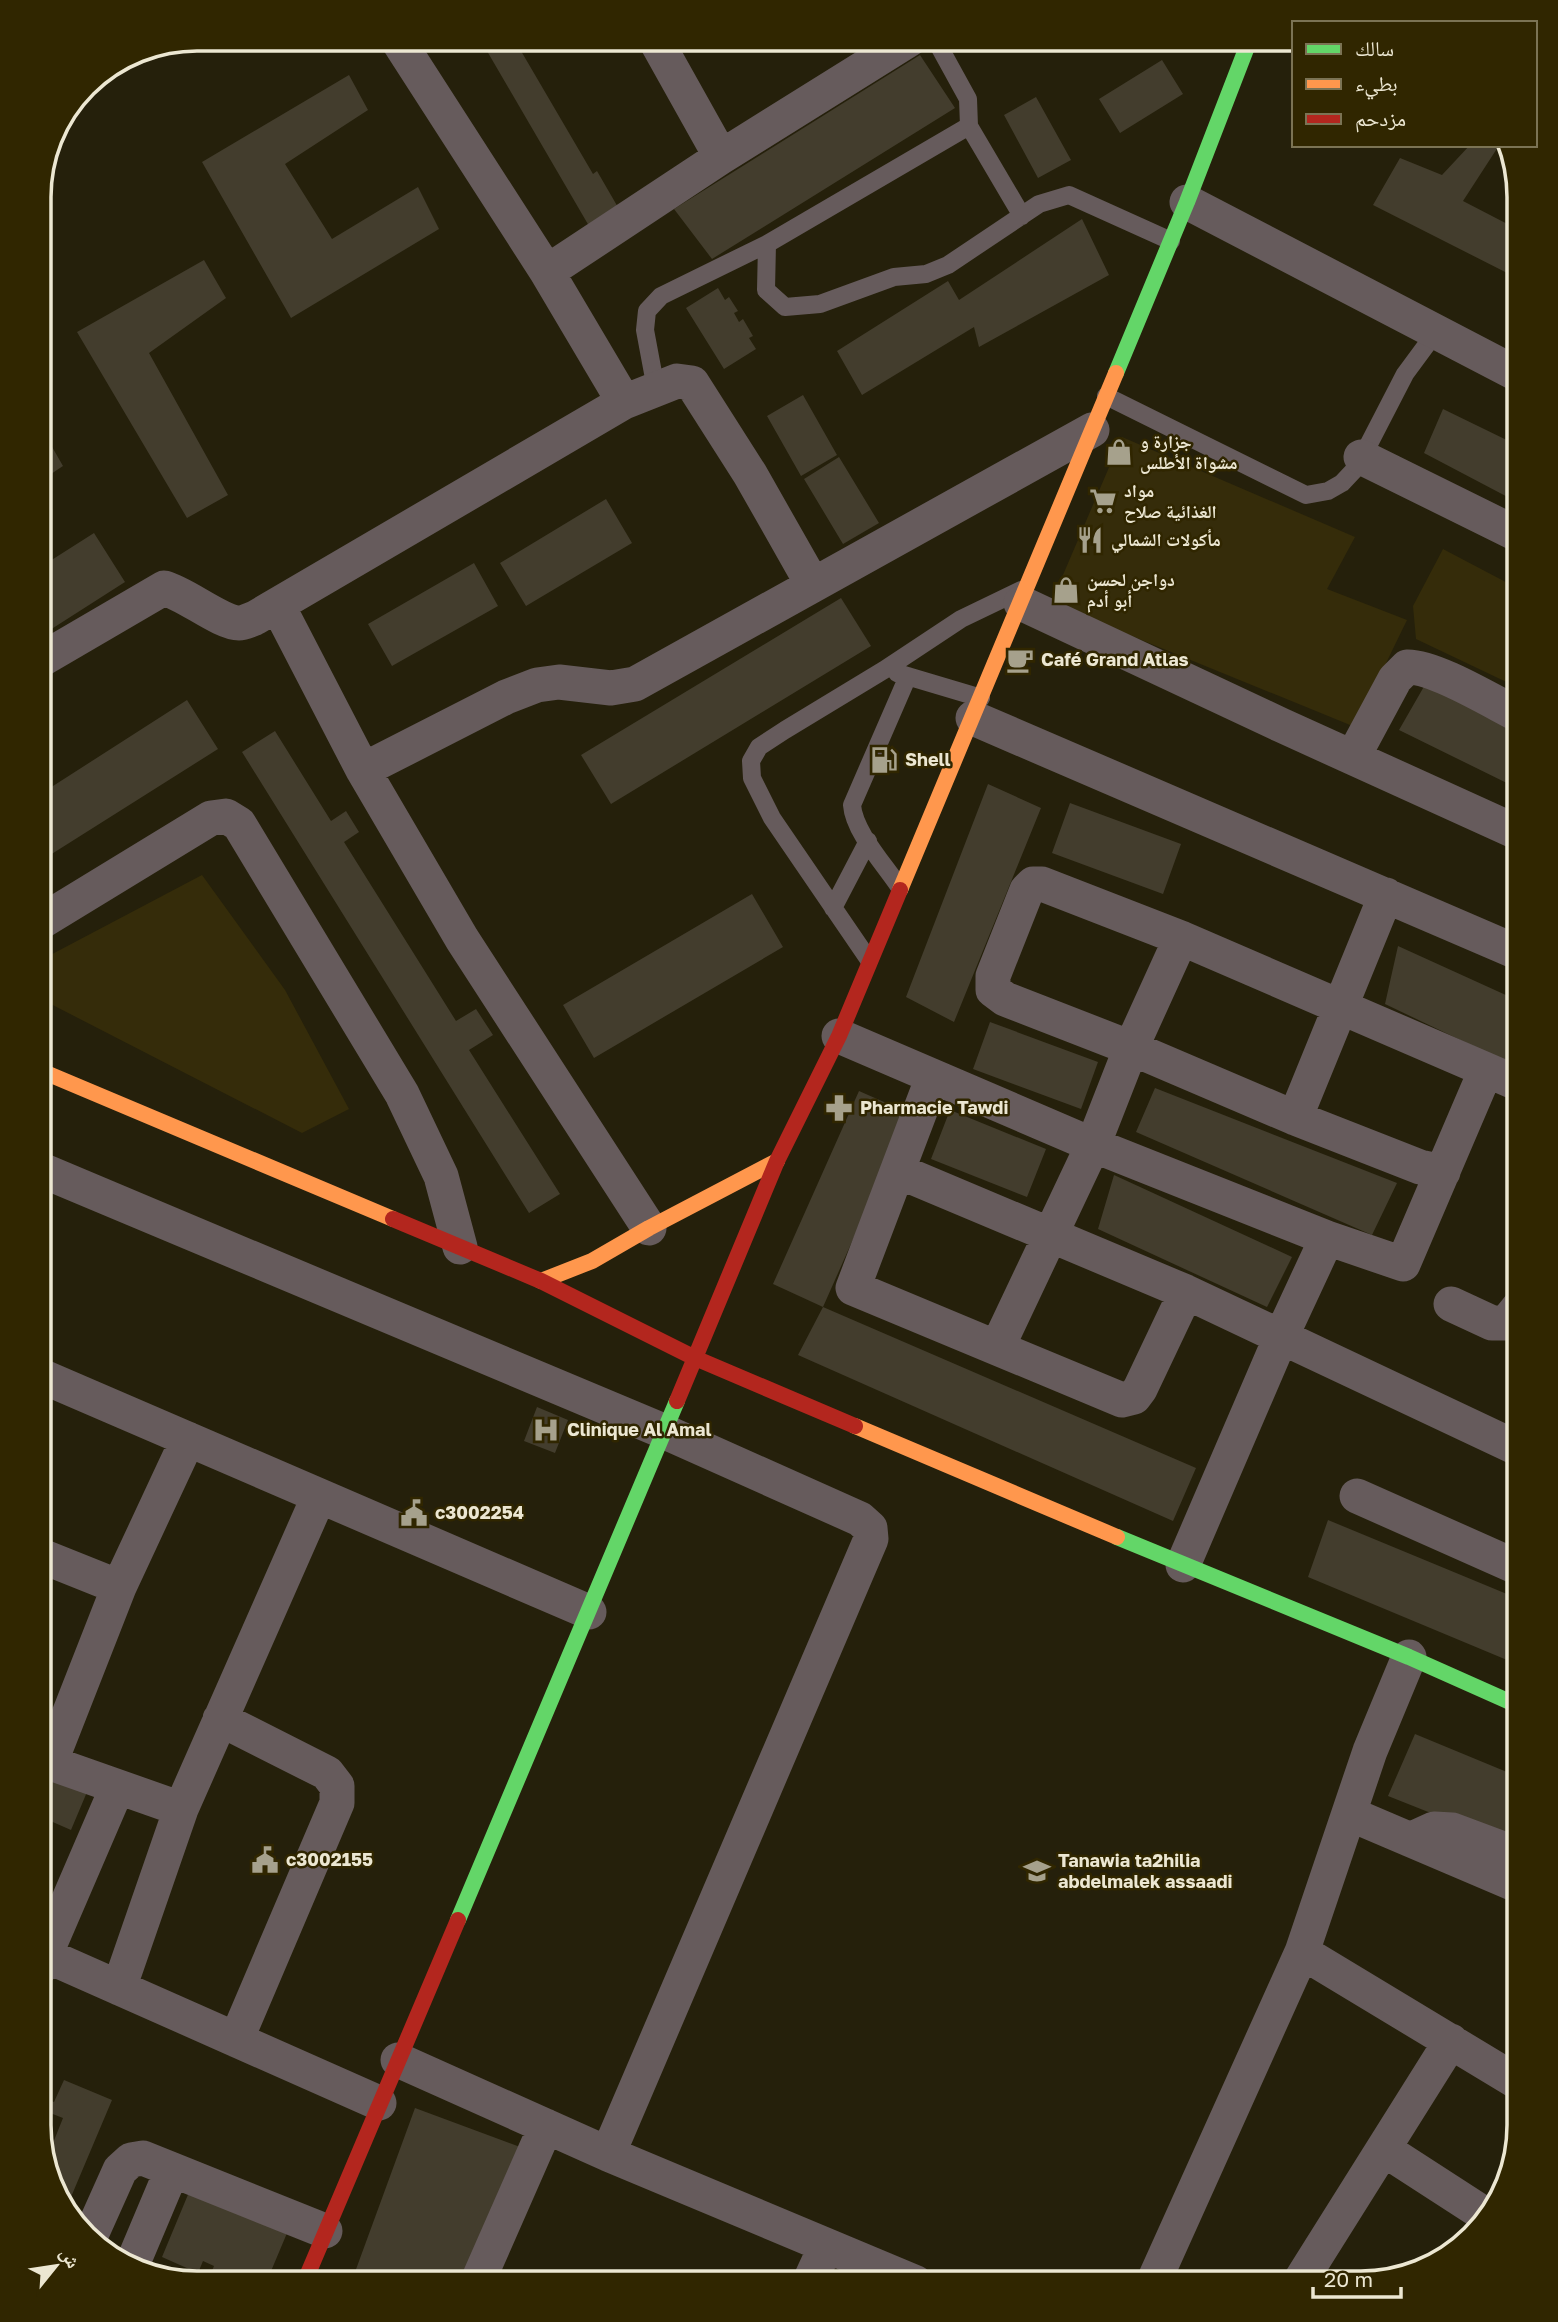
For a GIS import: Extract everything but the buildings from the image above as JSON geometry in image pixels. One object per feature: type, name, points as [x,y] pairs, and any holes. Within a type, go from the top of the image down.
[{"type":"street","points":[[405,51],[547,272],[624,402]]},
{"type":"street","points":[[662,51],[721,157]]},
{"type":"street","points":[[547,272],[721,157],[892,51]]},
{"type":"street","points":[[309,2271],[777,1161],[839,1036],[1171,241],[1245,51]]},
{"type":"street","points":[[1187,202],[1507,368]]},
{"type":"street","points":[[51,654],[164,588],[178,592],[229,621],[240,623],[278,606],[624,402],[677,381],[692,383],[750,474],[813,585]]},
{"type":"street","points":[[363,770],[506,696],[537,685],[559,682],[611,688],[635,684],[1092,430]]},
{"type":"street","points":[[1362,457],[1507,529]]},
{"type":"street","points":[[1024,594],[1353,757],[1507,827]]},
{"type":"street","points":[[278,606],[363,770],[463,939],[649,1228]]},
{"type":"street","points":[[1353,757],[1395,679],[1407,667],[1418,667],[1434,673],[1507,709]]},
{"type":"street","points":[[977,708],[1387,895],[1507,945]]},
{"type":"street","points":[[51,916],[211,818],[226,816],[239,824],[402,1094],[441,1176],[460,1247]]},
{"type":"street","points":[[1443,1172],[1420,1167],[1295,1118],[1130,1048],[1005,999],[993,990],[993,976],[1027,890],[1033,884],[1042,884],[1181,938],[1507,1079]]},
{"type":"street","points":[[1295,1118],[1387,895]]},
{"type":"street","points":[[997,1348],[1093,1145],[1130,1048],[1181,938]]},
{"type":"street","points":[[839,1036],[1093,1145],[1327,1238],[1403,1264],[1486,1070]]},
{"type":"street","points":[[51,1075],[541,1281],[695,1358],[1507,1700]]},
{"type":"street","points":[[933,1077],[853,1288],[1122,1401],[1134,1397],[1186,1292]]},
{"type":"street","points":[[541,1281],[592,1261],[777,1161]]},
{"type":"street","points":[[898,1171],[1186,1292],[1507,1443]]},
{"type":"street","points":[[51,1175],[663,1431],[860,1519],[870,1528],[871,1539],[608,2154]]},
{"type":"street","points":[[1183,1565],[1281,1337],[1327,1238]]},
{"type":"street","points":[[1451,1304],[1492,1323],[1507,1322]]},
{"type":"street","points":[[51,1380],[589,1612]]},
{"type":"street","points":[[51,1745],[118,1587],[188,1439]]},
{"type":"street","points":[[119,1989],[181,1809],[319,1496]]},
{"type":"street","points":[[1357,1496],[1507,1562]]},
{"type":"street","points":[[51,1560],[118,1587]]},
{"type":"street","points":[[1158,2271],[1302,1952],[1370,1751],[1409,1657]]},
{"type":"street","points":[[220,1719],[327,1773],[337,1786],[337,1803],[236,2040]]},
{"type":"street","points":[[51,1763],[181,1809]]},
{"type":"street","points":[[51,1941],[117,1787]]},
{"type":"street","points":[[1350,1814],[1507,1880]]},
{"type":"street","points":[[1412,1839],[1434,1829],[1452,1830],[1507,1850]]},
{"type":"street","points":[[1302,1952],[1507,2075]]},
{"type":"street","points":[[51,1965],[119,1989],[379,2103]]},
{"type":"street","points":[[1307,2271],[1451,2041]]},
{"type":"street","points":[[398,2060],[608,2154],[887,2271]]},
{"type":"street","points":[[482,2271],[546,2126]]},
{"type":"street","points":[[1385,2150],[1479,2211]]},
{"type":"street","points":[[93,2229],[120,2169],[131,2160],[143,2158],[325,2231]]},
{"type":"street","points":[[135,2257],[172,2170]]},
{"type":"street","points":[[815,2271],[826,2246]]},
{"type":"lane","points":[[942,51],[968,99],[970,126],[1022,216]]},
{"type":"lane","points":[[656,389],[645,330],[647,311],[661,296],[766,244],[970,126]]},
{"type":"lane","points":[[766,244],[766,290],[785,307],[820,304],[894,277],[926,274],[948,265],[1039,204],[1069,195],[1171,241]]},
{"type":"lane","points":[[1106,396],[1306,495],[1328,491],[1357,467],[1405,374],[1436,332]]},
{"type":"lane","points":[[870,961],[772,818],[751,778],[751,761],[759,747],[961,619],[1024,594]]},
{"type":"lane","points":[[884,670],[908,676],[977,708]]},
{"type":"lane","points":[[901,888],[853,816],[852,805],[908,676]]},
{"type":"lane","points":[[833,908],[868,841]]},
{"type":"shaded area","points":[[1122,437],[1355,537],[1327,589],[1407,620],[1355,727],[1051,603]]},
{"type":"shaded area","points":[[1443,549],[1507,583],[1507,682],[1416,639],[1413,606]]},
{"type":"shaded area","points":[[202,875],[285,990],[349,1109],[302,1133],[51,1004],[51,955]]},
{"type":"traffic: fast","points":[[1116,373],[1187,202],[1245,51]]},
{"type":"traffic: fast","points":[[458,1920],[677,1401]]},
{"type":"traffic: fast","points":[[1117,1537],[1409,1657],[1507,1701]]},
{"type":"traffic: slow","points":[[900,890],[1116,373]]},
{"type":"traffic: slow","points":[[51,1075],[393,1219]]},
{"type":"traffic: slow","points":[[541,1281],[592,1261],[777,1161]]},
{"type":"traffic: slow","points":[[855,1426],[1117,1537]]},
{"type":"traffic: jam","points":[[677,1401],[777,1161],[839,1036],[900,890]]},
{"type":"traffic: jam","points":[[393,1219],[541,1281],[695,1358],[855,1426]]},
{"type":"traffic: jam","points":[[309,2271],[458,1920]]},
{"type":"place","name":"جزارة و مشواة الأطلس","points":[[1119,452]]},
{"type":"place","name":"مواد الغذائية صلاح","points":[[1103,501]]},
{"type":"place","name":"مأكولات الشمالي","points":[[1090,540]]},
{"type":"place","name":"دواجن لحسن أبو أدم","points":[[1066,590]]},
{"type":"place","name":"Café Grand Atlas","points":[[1020,660]]},
{"type":"place","name":"Shell","points":[[884,760]]},
{"type":"place","name":"Pharmacie Tawdi","points":[[839,1108]]},
{"type":"place","name":"Clinique Al Amal","points":[[546,1430]]},
{"type":"place","name":"c3002254","points":[[414,1513]]},
{"type":"place","name":"c3002155","points":[[265,1860]]},
{"type":"place","name":"Tanawia ta2hilia abdelmalek assaadi","points":[[1037,1871]]}]
